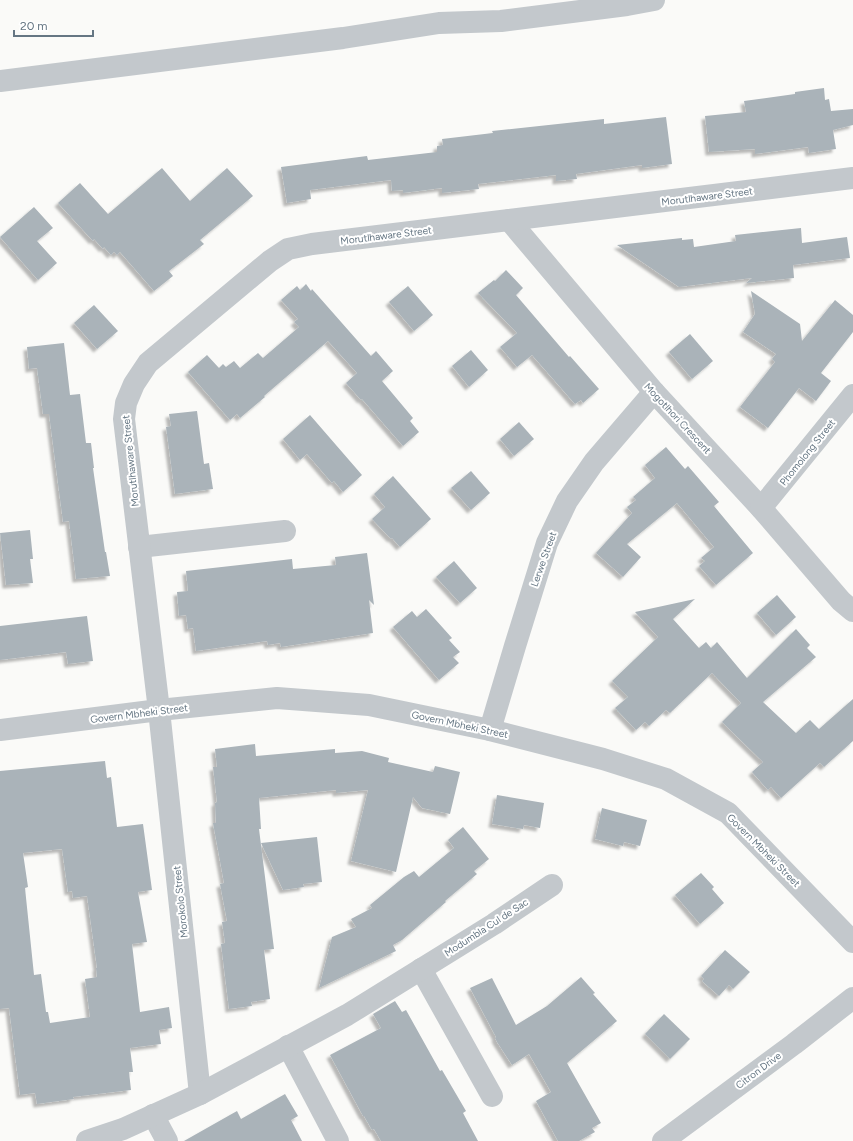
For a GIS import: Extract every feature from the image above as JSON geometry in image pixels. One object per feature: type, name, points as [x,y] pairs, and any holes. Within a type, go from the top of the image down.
[{"type":"street","points":[[0,81],[343,38],[439,23],[501,21],[548,7],[627,5],[654,0]]},
{"type":"street","name":"Morutlhaware Street","points":[[159,710],[124,419],[126,403],[134,384],[148,363],[270,261],[288,250],[312,244],[853,178]]},
{"type":"street","name":"Mogotlhori Crescent","points":[[509,220],[654,392],[761,508],[840,601],[853,611]]},
{"type":"street","name":"Lerwe Street","points":[[490,730],[514,646],[547,543],[567,501],[594,462],[654,392]]},
{"type":"street","name":"Phomolong Street","points":[[761,508],[853,395]]},
{"type":"street","points":[[139,547],[285,531]]},
{"type":"street","name":"Govern Mbheki Street","points":[[0,730],[159,710],[277,698],[369,705],[490,730],[603,759],[666,779],[728,813],[853,942]]},
{"type":"street","name":"Morokolo Street","points":[[159,710],[200,1094]]},
{"type":"street","name":"Modumbla Cul de Sac","points":[[87,1141],[123,1128],[200,1094],[347,1014],[494,924],[552,885]]},
{"type":"street","points":[[421,969],[492,1096]]},
{"type":"street","name":"Citron Drive","points":[[663,1141],[794,1044],[853,998]]},
{"type":"street","points":[[288,1046],[338,1141]]},
{"type":"street","points":[[153,1115],[167,1141]]},
{"type":"building","points":[[824,88],[825,100],[829,99],[831,111],[853,109],[853,125],[833,130],[836,149],[809,153],[808,147],[755,154],[755,149],[709,152],[705,116],[746,112],[744,101],[795,94],[795,92]]},
{"type":"building","points":[[666,117],[672,164],[642,168],[642,165],[576,174],[577,179],[556,181],[556,175],[478,184],[479,189],[442,193],[442,188],[403,193],[403,190],[392,191],[391,180],[310,190],[311,199],[287,203],[281,167],[367,156],[368,160],[437,152],[437,146],[443,145],[442,139],[493,133],[492,131],[604,119],[604,124]]},
{"type":"building","points":[[162,168],[190,201],[227,168],[253,196],[200,240],[204,244],[169,271],[173,276],[154,291],[120,252],[117,255],[114,252],[111,255],[104,247],[103,249],[94,239],[93,241],[58,203],[80,183],[108,214]]},
{"type":"building","points":[[34,207],[53,228],[37,241],[57,263],[38,280],[0,237]]},
{"type":"building","points":[[801,228],[802,243],[847,237],[850,258],[793,265],[794,278],[746,283],[752,278],[679,287],[617,245],[682,238],[682,240],[693,239],[694,247],[736,241],[735,235]]},
{"type":"building","points":[[506,270],[523,288],[516,295],[569,357],[570,356],[599,389],[583,403],[581,400],[575,404],[532,355],[517,367],[500,347],[517,333],[478,293],[494,280],[495,281]]},
{"type":"building","points":[[306,284],[371,356],[376,351],[393,371],[382,381],[413,418],[410,421],[419,432],[403,446],[346,383],[357,373],[328,341],[240,418],[237,414],[230,420],[188,372],[207,355],[219,368],[223,364],[226,367],[234,361],[240,368],[258,353],[263,358],[299,327],[294,322],[298,319],[281,300],[297,286],[300,290]]},
{"type":"building","points":[[408,286],[433,315],[414,331],[389,302]]},
{"type":"building","points":[[751,291],[800,324],[802,341],[835,300],[853,315],[853,332],[821,373],[831,381],[816,401],[799,388],[768,428],[740,407],[775,362],[772,359],[776,354],[743,332],[755,314]]},
{"type":"building","points":[[94,305],[118,331],[97,349],[74,323]]},
{"type":"building","points":[[690,334],[713,361],[692,379],[669,352]]},
{"type":"building","points":[[64,343],[70,395],[80,394],[86,443],[91,443],[93,468],[105,552],[110,576],[76,579],[69,521],[63,522],[49,414],[43,414],[37,368],[29,369],[27,347]]},
{"type":"building","points":[[471,350],[488,370],[469,387],[452,366]]},
{"type":"building","points":[[197,411],[204,464],[209,463],[213,489],[175,494],[166,427],[171,426],[169,414]]},
{"type":"building","points":[[310,415],[362,475],[343,492],[334,481],[332,483],[307,454],[300,460],[283,439]]},
{"type":"building","points":[[519,422],[534,439],[514,456],[500,439]]},
{"type":"building","points":[[666,447],[685,469],[688,466],[719,502],[714,506],[753,553],[716,585],[699,566],[705,561],[701,558],[714,547],[677,503],[627,544],[641,557],[623,577],[596,553],[632,513],[627,507],[636,500],[633,497],[655,478],[645,465]]},
{"type":"building","points":[[471,471],[490,493],[471,510],[451,488]]},
{"type":"building","points":[[393,476],[431,519],[400,547],[372,519],[385,507],[374,494]]},
{"type":"building","points":[[30,530],[33,559],[30,559],[33,583],[6,585],[0,533]]},
{"type":"building","points":[[367,553],[374,605],[369,600],[373,633],[281,647],[280,643],[268,645],[267,641],[196,651],[193,628],[188,629],[186,615],[179,616],[177,592],[188,591],[186,571],[292,559],[293,569],[336,565],[335,557]]},
{"type":"building","points":[[454,561],[477,588],[460,603],[436,577]]},
{"type":"building","points":[[777,595],[796,617],[776,635],[757,613]]},
{"type":"building","points":[[695,599],[673,619],[699,648],[706,642],[711,648],[717,642],[747,678],[796,629],[810,645],[807,648],[816,657],[763,702],[796,733],[810,720],[819,729],[853,699],[853,741],[824,767],[820,763],[781,798],[771,787],[768,790],[752,772],[763,762],[722,722],[741,703],[712,673],[670,713],[666,710],[649,726],[645,722],[636,730],[615,708],[628,697],[612,681],[658,637],[635,612]]},
{"type":"building","points":[[426,609],[452,638],[449,640],[460,652],[453,657],[459,663],[439,680],[393,627],[412,611],[417,617]]},
{"type":"building","points":[[87,616],[93,661],[68,664],[66,652],[0,660],[0,626]]},
{"type":"building","points":[[255,744],[256,756],[335,749],[335,753],[362,751],[389,758],[388,762],[433,772],[435,766],[460,772],[450,814],[422,808],[413,797],[396,872],[351,861],[368,790],[336,793],[336,790],[259,798],[261,829],[259,829],[274,949],[264,950],[270,999],[251,1002],[252,1006],[229,1009],[221,944],[225,943],[222,922],[227,921],[220,884],[224,883],[213,823],[216,823],[215,803],[217,802],[213,767],[217,767],[215,749]]},
{"type":"building","points":[[105,761],[107,778],[111,777],[117,827],[143,824],[152,890],[138,892],[147,942],[132,944],[140,1012],[169,1007],[172,1028],[159,1030],[161,1044],[130,1048],[133,1072],[129,1072],[131,1090],[73,1097],[74,1099],[37,1104],[35,1093],[20,1095],[9,1008],[0,1009],[0,771]],"holes":[[[62,849],[68,892],[72,891],[73,898],[87,896],[97,977],[85,979],[90,1017],[50,1023],[48,1012],[46,1012],[41,974],[34,975],[25,888],[28,887],[23,853]]]},
{"type":"building","points":[[497,795],[544,803],[540,828],[524,825],[523,829],[492,824]]},
{"type":"building","points":[[602,808],[647,820],[640,846],[624,842],[623,846],[595,839]]},
{"type":"building","points":[[463,827],[489,859],[474,871],[477,874],[402,940],[393,945],[396,951],[319,988],[332,937],[356,927],[351,919],[372,908],[370,905],[404,877],[414,871],[419,877],[454,848],[448,840]]},
{"type":"building","points":[[317,837],[322,882],[303,884],[304,887],[283,890],[261,843]]},
{"type":"building","points":[[701,873],[714,887],[712,889],[724,903],[700,924],[675,895]]},
{"type":"building","points":[[725,950],[750,972],[733,989],[729,985],[719,996],[702,981],[704,979],[701,976]]},
{"type":"building","points":[[581,977],[595,993],[593,994],[617,1021],[567,1063],[601,1123],[592,1128],[595,1132],[579,1141],[558,1141],[536,1101],[551,1092],[529,1054],[512,1065],[497,1042],[496,1037],[470,988],[492,978],[516,1025],[547,1006]]},
{"type":"building","points":[[395,1001],[402,1012],[406,1010],[440,1071],[442,1070],[466,1111],[463,1113],[478,1141],[381,1141],[374,1129],[372,1130],[363,1116],[330,1055],[381,1028],[373,1014]]},
{"type":"building","points":[[664,1014],[690,1039],[670,1059],[645,1034]]},
{"type":"building","points":[[285,1094],[298,1116],[291,1120],[302,1141],[184,1141],[237,1111],[241,1119]]}]
